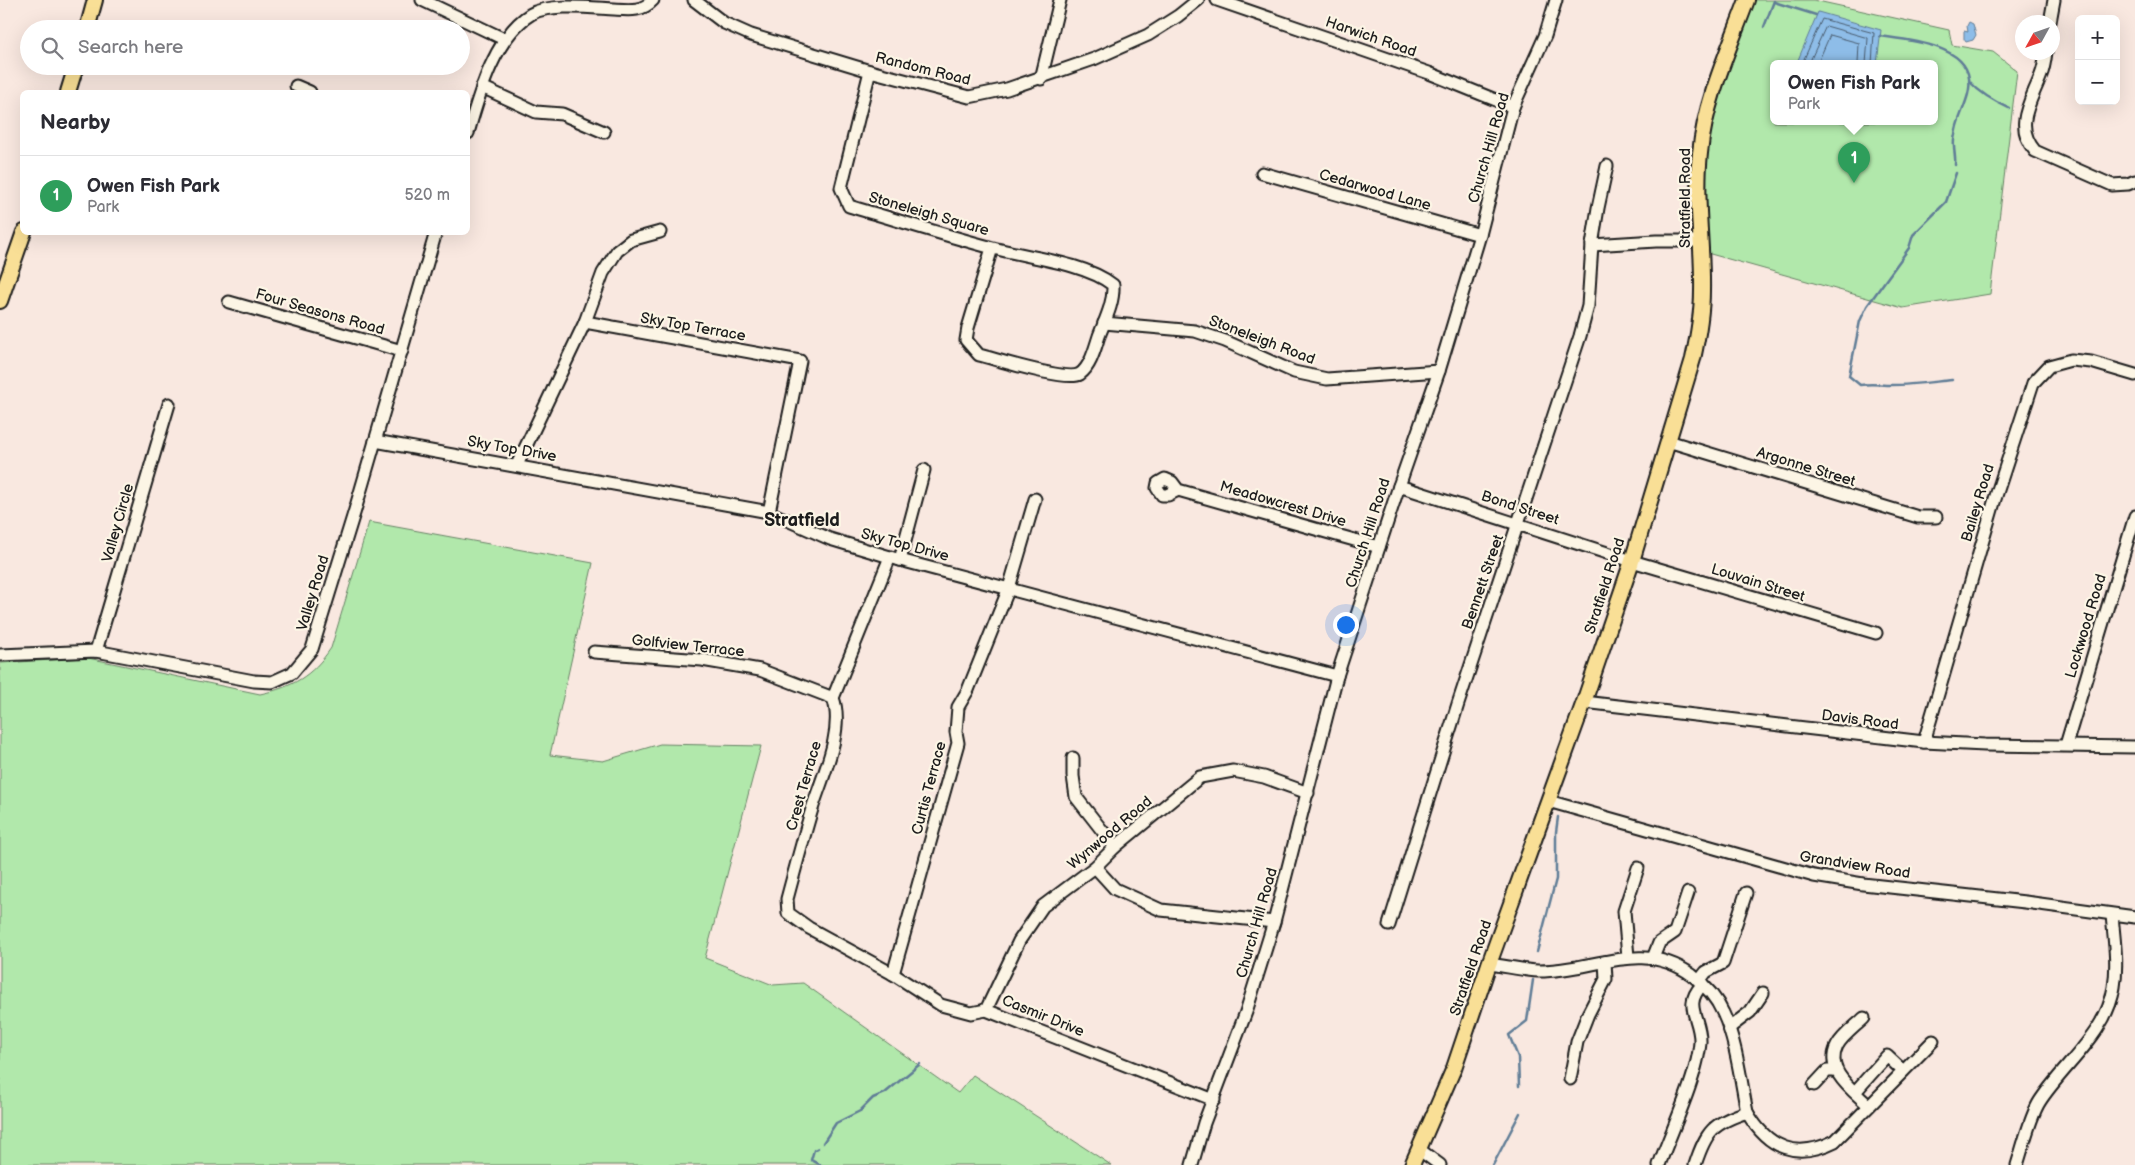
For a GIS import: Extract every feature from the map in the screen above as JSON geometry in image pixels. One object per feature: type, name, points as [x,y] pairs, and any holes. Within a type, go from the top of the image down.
[{"type":"main road","points":[[89,20],[95,0]]},
{"type":"main road","name":"Stratfield Road","points":[[1412,1165],[1454,1068],[1489,964],[1584,702],[1632,561],[1693,359],[1700,325],[1702,290],[1699,174],[1702,135],[1718,79],[1747,0]]},
{"type":"main road","points":[[69,90],[73,75]]},
{"type":"main road","points":[[0,301],[23,235]]},
{"type":"street","points":[[422,0],[464,20]]},
{"type":"street","points":[[471,110],[504,39],[532,14],[565,6],[630,10],[643,8],[653,0]]},
{"type":"street","name":"Random Road","points":[[694,0],[733,28],[870,71],[969,97],[1041,79],[1148,35],[1178,16],[1198,0]]},
{"type":"street","points":[[1041,79],[1060,0]]},
{"type":"street","name":"Harwich Road","points":[[1217,0],[1429,73],[1513,107]]},
{"type":"street","name":"Church Hill Road","points":[[1192,1165],[1204,1123],[1246,1012],[1274,922],[1337,676],[1399,486],[1439,372],[1480,235],[1513,107],[1544,36],[1556,0]]},
{"type":"street","points":[[2051,15],[2054,0]]},
{"type":"street","points":[[470,23],[504,39]]},
{"type":"street","points":[[2045,60],[2042,74],[2024,121],[2024,133],[2028,142],[2036,151],[2112,185],[2128,184],[2135,181]]},
{"type":"street","name":"Stoneleigh Square","points":[[870,71],[841,188],[849,206],[992,248],[1089,271],[1105,278],[1112,285],[1114,296],[1087,366],[1079,374],[1070,376],[1056,374],[979,355],[966,340],[992,248]]},
{"type":"street","points":[[296,86],[305,90]]},
{"type":"street","points":[[482,87],[536,112],[562,114],[604,132]]},
{"type":"street","name":"Bennett Street","points":[[1389,925],[1458,704],[1588,306],[1592,245],[1607,166]]},
{"type":"street","name":"Cedarwood Lane","points":[[1262,173],[1480,235]]},
{"type":"street","points":[[517,465],[585,322],[603,273],[617,251],[631,240],[660,232]]},
{"type":"street","name":"Valley Road","points":[[0,655],[96,650],[254,680],[272,682],[292,673],[312,648],[435,235]]},
{"type":"street","points":[[1592,245],[1656,241],[1701,241]]},
{"type":"street","name":"Four Seasons Road","points":[[229,302],[402,351]]},
{"type":"street","name":"Sky Top Terrace","points":[[585,322],[800,361],[769,512]]},
{"type":"street","name":"Stoneleigh Road","points":[[1104,323],[1195,331],[1225,341],[1294,372],[1327,379],[1439,372]]},
{"type":"street","name":"Bailey Road","points":[[1924,742],[1994,499],[2032,383],[2049,366],[2071,360],[2091,362],[2135,375]]},
{"type":"street","name":"Valley Circle","points":[[96,650],[168,404]]},
{"type":"street","name":"Sky Top Drive","points":[[375,441],[517,465],[769,512],[830,539],[895,558],[1337,676]]},
{"type":"street","name":"Argonne Street","points":[[1668,441],[1918,517],[1936,517]]},
{"type":"street","name":"Crest Terrace","points":[[788,912],[787,899],[830,754],[837,709],[833,698],[895,558],[924,470]]},
{"type":"street","name":"Bond Street","points":[[1399,486],[1632,561]]},
{"type":"street","name":"Meadowcrest Drive","points":[[1178,490],[1379,547]]},
{"type":"street","name":"Curtis Terrace","points":[[893,974],[958,744],[956,732],[958,707],[968,690],[1009,588],[1035,499]]},
{"type":"street","name":"Lockwood Road","points":[[2066,745],[2135,516]]},
{"type":"street","name":"Louvain Street","points":[[1632,561],[1876,633]]},
{"type":"street","name":"Golfview Terrace","points":[[594,652],[702,660],[760,670],[833,698]]},
{"type":"street","name":"Davis Road","points":[[1584,702],[1924,742],[1985,745],[2135,747]]},
{"type":"street","points":[[1073,758],[1076,797],[1115,847]]},
{"type":"street","name":"Wynwood Road","points":[[986,1010],[1019,942],[1043,906],[1094,867],[1115,847],[1200,777],[1233,771],[1264,777],[1308,793]]},
{"type":"street","name":"Grandview Road","points":[[1548,801],[1814,876],[1864,884],[2135,917]]},
{"type":"street","points":[[1094,867],[1115,889],[1161,910],[1274,922]]},
{"type":"street","points":[[1628,957],[1624,912],[1638,868]]},
{"type":"street","points":[[1653,958],[1659,943],[1675,932],[1688,893]]},
{"type":"street","points":[[1659,1165],[1690,1083],[1699,1052],[1700,1032],[1692,1003],[1706,972],[1723,963],[1746,893]]},
{"type":"street","name":"Casmir Drive","points":[[788,912],[809,928],[893,974],[942,1005],[971,1013],[986,1010],[1214,1100]]},
{"type":"street","points":[[2017,1165],[2039,1102],[2098,1028],[2108,1010],[2114,988],[2116,964],[2112,915]]},
{"type":"street","points":[[1489,964],[1538,971],[1628,957],[1653,958],[1682,968],[1714,996],[1729,1028],[1747,1112],[1759,1130],[1774,1142],[1782,1147],[1801,1151],[1817,1149],[1835,1140],[1933,1040]]},
{"type":"street","points":[[1570,1079],[1578,1042],[1588,1014],[1606,979],[1605,962]]},
{"type":"street","points":[[1729,1028],[1750,1012],[1763,993]]},
{"type":"street","points":[[1864,1018],[1837,1045],[1833,1055],[1835,1071],[1869,1106]]},
{"type":"street","points":[[1855,1092],[1886,1056],[1903,1071]]},
{"type":"street","points":[[1814,1085],[1827,1071],[1835,1071]]},
{"type":"street","points":[[1695,1165],[1708,1133],[1725,1119],[1747,1112]]},
{"type":"street","points":[[1420,1150],[1440,1165]]},
{"type":"green space","points":[[1754,0],[1813,0],[1949,30],[1952,45],[1993,52],[2017,71],[1990,294],[1903,308],[1707,253],[1705,151],[1718,99]]},
{"type":"green space","points":[[369,522],[593,563],[550,755],[603,761],[660,744],[761,746],[705,958],[773,985],[803,983],[958,1093],[973,1075],[1111,1165],[0,1165],[0,663],[88,658],[260,694],[282,688],[309,673],[331,648]]},
{"type":"water","points":[[1818,12],[1881,30],[1877,60],[1798,60]]},
{"type":"water","points":[[1969,22],[1973,24],[1976,35],[1973,40],[1966,42],[1964,31],[1968,32],[1967,26]]},
{"type":"waterway","points":[[1764,27],[1774,1]]},
{"type":"waterway","points":[[1774,2],[1816,15]]},
{"type":"waterway","points":[[1880,36],[1905,39],[1933,46],[1957,58],[1965,67],[1969,78],[1969,91],[1954,138],[1955,165]]},
{"type":"waterway","points":[[1969,81],[1988,97],[2009,108]]},
{"type":"waterway","points":[[1952,380],[1892,385],[1860,385],[1849,376],[1860,321],[1867,306],[1909,248],[1913,235],[1946,202],[1956,173]]},
{"type":"waterway","points":[[1537,952],[1556,879],[1556,832],[1558,817]]},
{"type":"waterway","points":[[1519,1086],[1518,1057],[1509,1035],[1527,1021],[1533,980]]},
{"type":"waterway","points":[[823,1143],[836,1123],[860,1111],[873,1098],[885,1093],[920,1064]]},
{"type":"waterway","points":[[1493,1165],[1520,1113]]},
{"type":"waterway","points":[[818,1148],[814,1150],[811,1160],[821,1165]]},
{"type":"place","name":"Owen Fish Park","points":[[1854,183]]},
{"type":"district","name":"Stratfield","points":[[802,520]]}]
